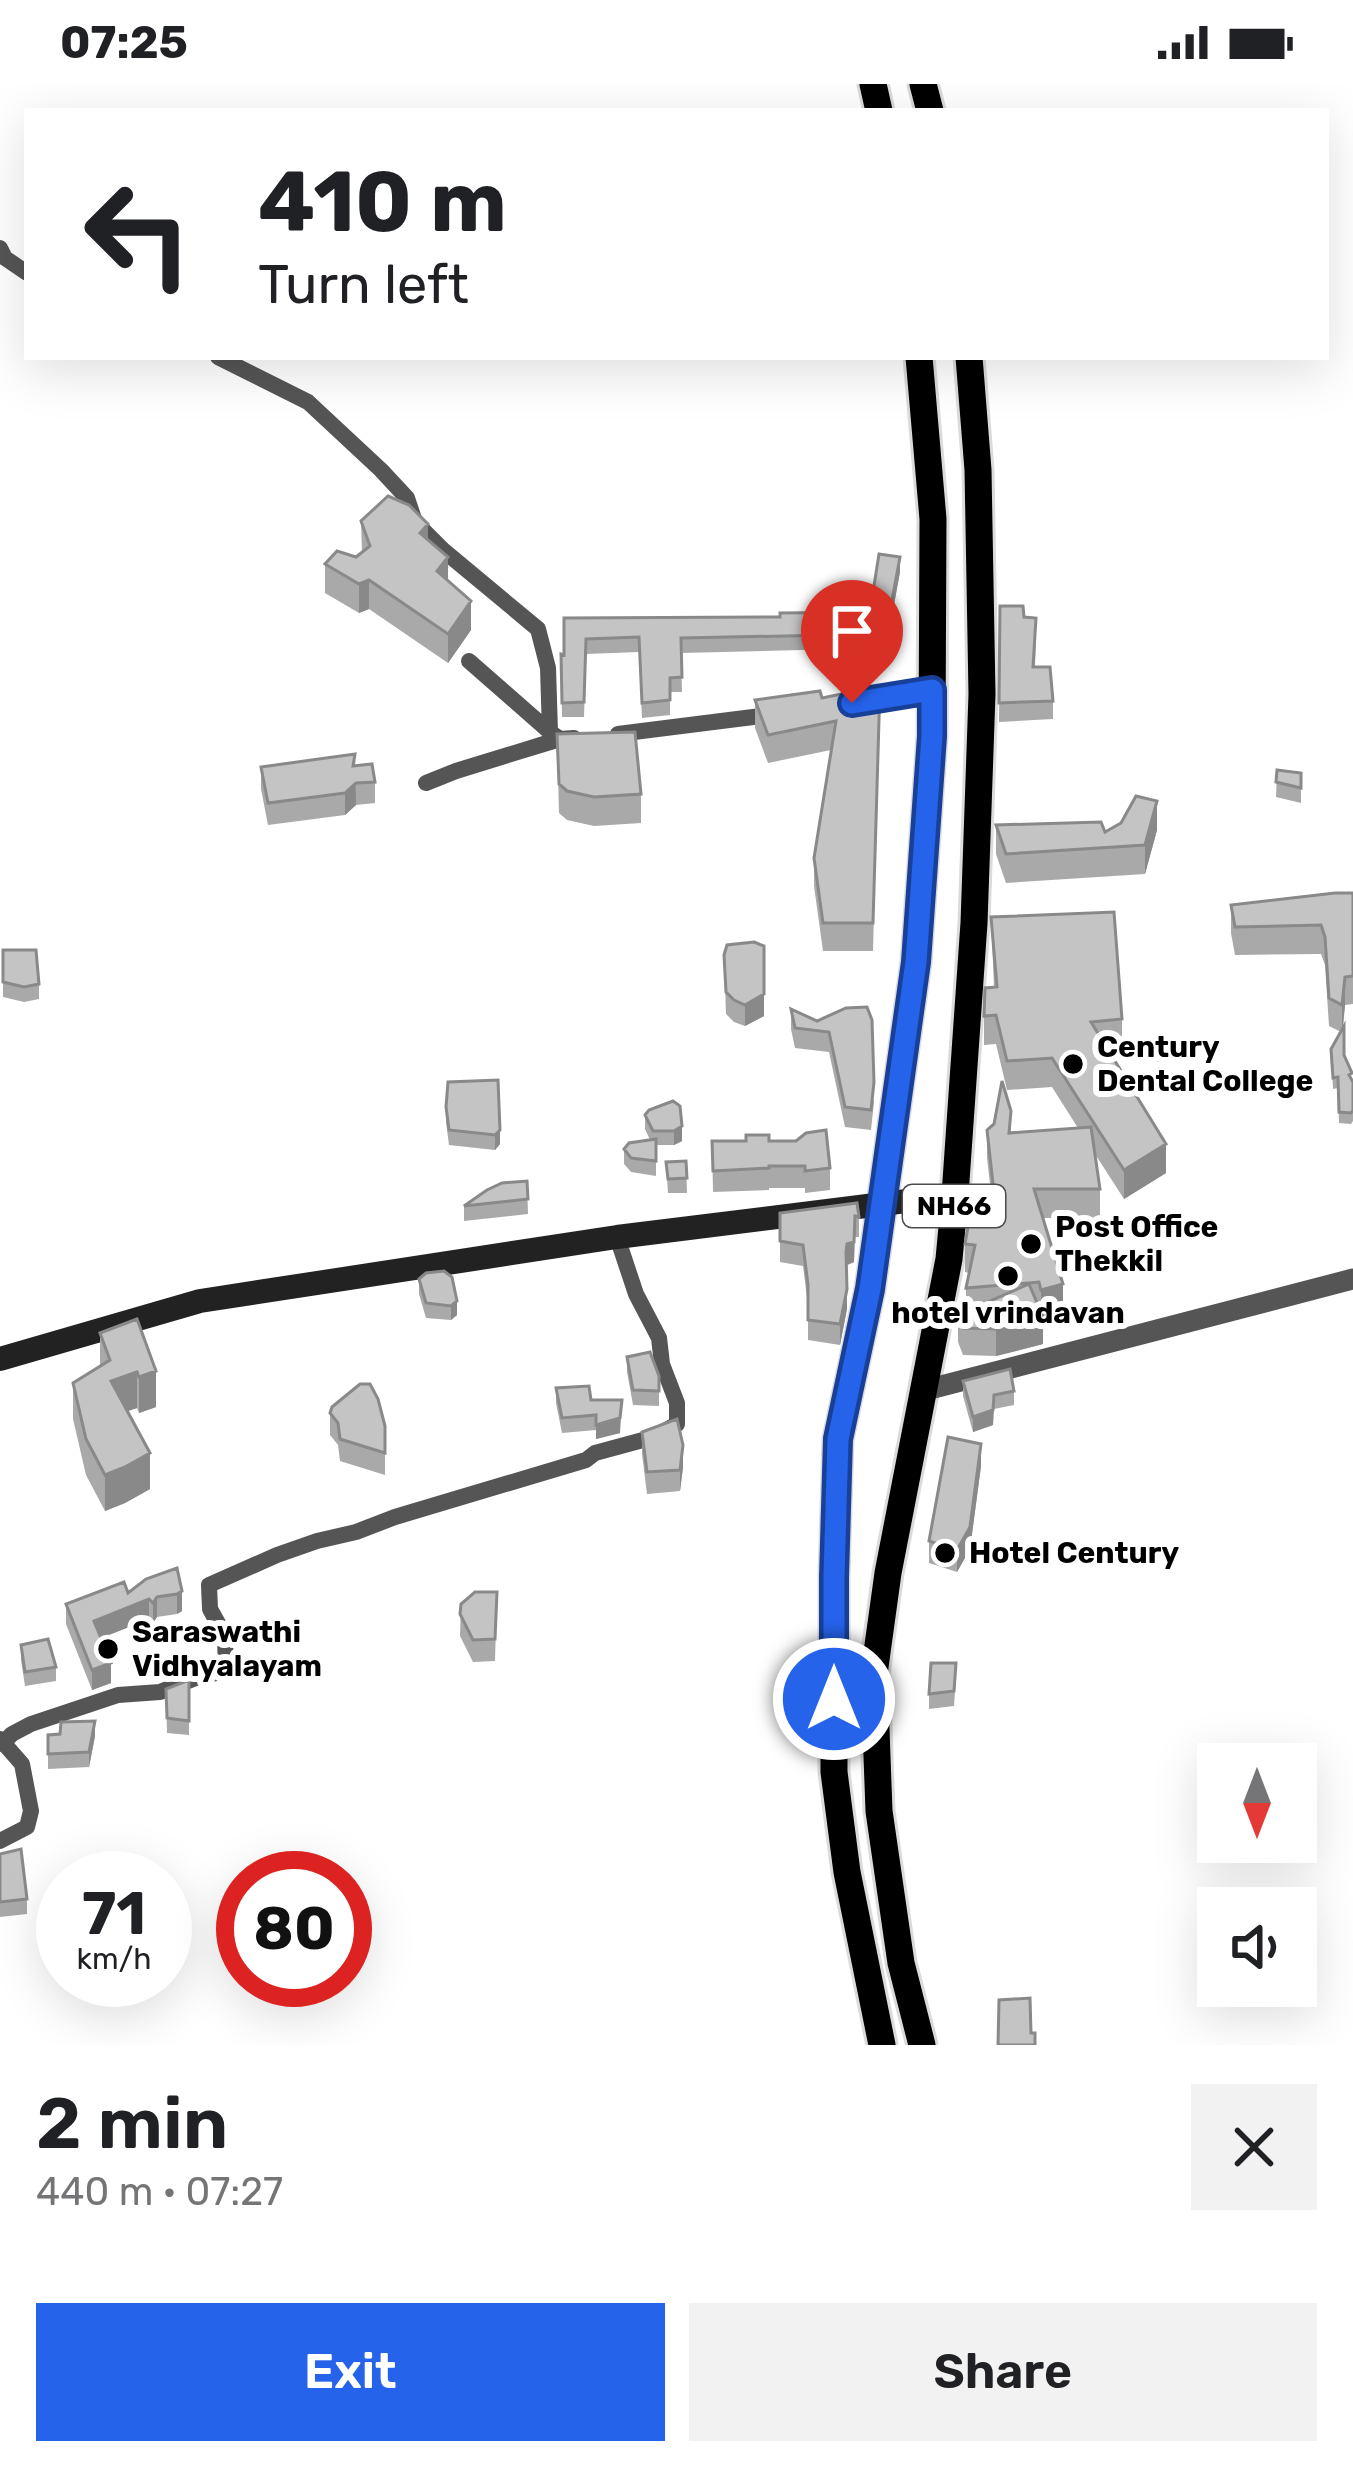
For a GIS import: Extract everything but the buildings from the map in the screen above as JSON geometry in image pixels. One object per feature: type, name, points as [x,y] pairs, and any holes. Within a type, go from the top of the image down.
[{"type":"highway","name":"NH66","points":[[882,2045],[847,1872],[834,1772],[834,1577],[838,1439],[870,1289],[916,962],[932,736],[933,519],[920,360]]},
{"type":"highway","name":"NH66","points":[[922,2045],[902,1963],[879,1811],[874,1674],[887,1573],[950,1259],[956,1195],[974,923],[982,694],[979,470],[969,360]]},
{"type":"main road","points":[[0,1359],[200,1300],[617,1237],[956,1195]]},
{"type":"street","points":[[0,248],[5,258],[24,271]]},
{"type":"street","points":[[224,360],[308,402],[407,498],[415,522],[442,550],[538,629],[548,668],[555,735]]},
{"type":"street","points":[[469,661],[555,735]]},
{"type":"street","points":[[852,703],[932,690]]},
{"type":"street","points":[[426,784],[555,735],[790,712]]},
{"type":"street","points":[[0,1841],[27,1827],[31,1811],[22,1764],[1,1742],[31,1724],[118,1695],[160,1692],[226,1671],[225,1636],[210,1609],[209,1585],[296,1548],[586,1460],[677,1424],[677,1403],[662,1364],[659,1338],[636,1294],[617,1237]]},
{"type":"street","points":[[922,1391],[1353,1279]]},
{"type":"place","name":"Century Dental College","points":[[1073,1064]]},
{"type":"place","name":"Post Office Thekkil","points":[[1031,1244]]},
{"type":"place","name":"hotel vrindavan","points":[[1008,1276]]},
{"type":"place","name":"Hotel Century","points":[[945,1553]]},
{"type":"place","name":"Saraswathi Vidhyalayam","points":[[108,1649]]},
{"type":"route","points":[[834,1699],[838,1439],[870,1289],[916,962],[932,690],[852,703]]}]
